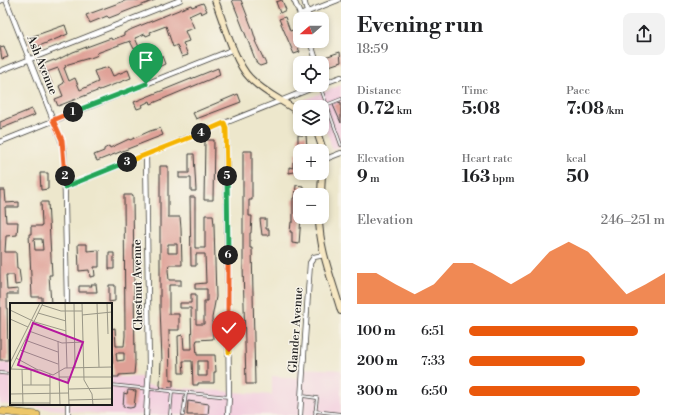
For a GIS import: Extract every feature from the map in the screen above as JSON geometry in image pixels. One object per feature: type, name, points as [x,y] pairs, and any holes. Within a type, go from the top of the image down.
[{"type":"main road","points":[[0,411],[37,415]]},
{"type":"street","name":"Ash Avenue","points":[[6,0],[62,140],[64,150],[67,303]]},
{"type":"street","points":[[0,71],[180,0]]},
{"type":"street","points":[[215,0],[240,65],[248,77],[293,109]]},
{"type":"street","points":[[294,0],[299,12]]},
{"type":"street","points":[[304,0],[308,12],[338,0]]},
{"type":"street","points":[[0,142],[234,49]]},
{"type":"street","points":[[329,81],[341,77]]},
{"type":"street","points":[[65,187],[300,92]]},
{"type":"street","points":[[224,123],[226,128],[228,415]]},
{"type":"street","points":[[329,158],[341,153]]},
{"type":"street","name":"Chestnut Avenue","points":[[146,154],[149,368],[146,415]]},
{"type":"street","points":[[319,224],[320,241],[341,310]]},
{"type":"street","name":"Glander Avenue","points":[[300,415],[310,263],[314,257],[324,255]]},
{"type":"lane","points":[[329,104],[341,99]]},
{"type":"lane","points":[[329,113],[341,145]]},
{"type":"lane","points":[[0,373],[10,374]]},
{"type":"lane","points":[[112,385],[229,397]]},
{"type":"lane","points":[[170,415],[172,391]]},
{"type":"lane","points":[[183,415],[186,393]]},
{"type":"lane","points":[[302,396],[317,398],[315,415]]},
{"type":"lane","points":[[315,411],[341,414]]},
{"type":"shaded area","points":[[341,85],[341,146],[332,150],[328,136],[329,100],[304,100],[324,92],[329,92],[329,90]]},
{"type":"shaded area","points":[[0,363],[10,363],[10,405],[0,404]]},
{"type":"shaded area","points":[[299,368],[341,370],[341,415],[111,415],[10,405],[112,405],[112,377],[142,377],[143,385],[272,395],[272,376],[298,378]]},
{"type":"building","points":[[127,0],[155,0],[109,18],[107,16],[90,23],[86,15]]},
{"type":"building","points":[[232,0],[241,0],[252,28],[255,41],[266,64],[260,66],[257,64]]},
{"type":"building","points":[[282,0],[286,10],[280,13],[276,2]]},
{"type":"building","points":[[203,3],[207,11],[201,14],[200,11],[189,16],[194,28],[185,31],[189,41],[183,43],[188,55],[182,57],[177,45],[173,47],[166,26],[150,32],[151,34],[146,36],[145,34],[135,38],[139,47],[134,49],[130,41],[97,53],[98,55],[93,57],[65,65],[66,67],[64,68],[69,81],[75,78],[80,90],[98,82],[94,71],[109,67],[113,76],[128,70],[131,78],[58,106],[55,99],[63,96],[59,86],[64,83],[58,68],[47,72],[52,84],[47,86],[38,66],[54,60],[55,61],[73,52],[111,38],[112,40],[124,35],[124,33],[132,29],[191,5],[192,7]]},
{"type":"building","points":[[285,17],[290,31],[293,30],[293,48],[298,48],[300,52],[294,54],[279,19]]},
{"type":"building","points":[[65,25],[68,34],[32,49],[28,38]]},
{"type":"building","points":[[4,46],[8,57],[2,59],[0,47]]},
{"type":"building","points":[[340,52],[341,62],[329,66],[328,56]]},
{"type":"building","points":[[162,56],[165,64],[148,72],[145,64]]},
{"type":"building","points":[[218,68],[220,75],[151,104],[150,101],[142,105],[143,107],[137,109],[134,102]]},
{"type":"building","points":[[238,94],[241,102],[196,119],[193,113]]},
{"type":"building","points":[[341,102],[341,123],[333,105]]},
{"type":"building","points":[[32,109],[35,115],[0,129],[0,122]]},
{"type":"building","points":[[160,128],[163,135],[97,161],[94,155],[104,151],[104,149],[109,146],[110,148],[129,139],[130,140]]},
{"type":"building","points":[[298,136],[306,136],[307,144],[298,144]]},
{"type":"building","points":[[205,140],[214,140],[213,200],[204,200]]},
{"type":"building","points":[[243,151],[252,151],[252,200],[249,200],[249,216],[252,216],[250,248],[252,248],[255,384],[246,384],[243,265]]},
{"type":"building","points":[[189,154],[194,154],[196,191],[191,191],[191,178],[179,178],[179,173],[189,173]]},
{"type":"building","points":[[160,166],[168,166],[168,217],[180,217],[182,265],[169,265],[168,270],[169,280],[181,280],[181,285],[169,285],[169,314],[179,314],[179,330],[169,330],[170,381],[173,380],[173,387],[161,388],[160,385],[162,361],[160,307]],"holes":[[[168,244],[177,244],[177,253],[168,253]]]},
{"type":"building","points":[[289,167],[293,168],[293,172],[289,173]]},
{"type":"building","points":[[40,173],[48,173],[48,189],[41,190]]},
{"type":"building","points":[[296,185],[303,186],[303,188],[296,188]]},
{"type":"building","points":[[0,190],[5,190],[6,203],[19,202],[19,207],[5,207],[6,222],[18,222],[17,235],[6,236],[5,252],[16,252],[17,269],[19,269],[21,284],[15,285],[14,275],[6,275],[7,290],[18,289],[18,294],[7,294],[8,360],[0,360]]},
{"type":"building","points":[[124,195],[133,195],[134,374],[113,377],[112,329],[115,328],[116,346],[124,346]],"holes":[[[116,353],[124,353],[124,360],[117,361]]]},
{"type":"building","points":[[190,197],[195,197],[195,248],[205,248],[205,215],[213,215],[216,297],[212,318],[213,339],[197,340],[196,343],[197,355],[215,355],[216,372],[214,372],[214,383],[198,383],[198,385],[193,385],[192,361],[183,361],[184,373],[179,373],[178,336],[183,335],[184,349],[192,349],[191,308],[180,308],[180,303],[191,303],[191,294],[196,294],[196,324],[204,324],[204,301],[207,301],[207,289],[195,289],[195,284],[206,283],[205,254],[196,254],[196,266],[191,266]],"holes":[[[198,361],[207,361],[207,376],[198,376]]]},
{"type":"building","points":[[41,202],[48,202],[52,275],[49,275],[51,303],[42,303],[42,297],[32,297],[29,234],[31,234],[31,226],[42,226]],"holes":[[[34,239],[42,239],[43,250],[35,250]]]},
{"type":"building","points":[[260,219],[266,219],[266,229],[269,229],[269,235],[262,235]]},
{"type":"building","points":[[291,222],[293,222],[293,224],[300,224],[299,244],[292,243],[292,232],[290,232]]},
{"type":"building","points":[[78,244],[87,244],[87,251],[99,250],[99,267],[94,267],[95,276],[90,277],[89,270],[79,271]]},
{"type":"building","points":[[109,253],[114,253],[114,269],[109,269]]},
{"type":"building","points":[[91,284],[96,284],[97,292],[79,292],[79,286],[92,286]]},
{"type":"building","points":[[109,285],[115,285],[115,301],[109,302]]},
{"type":"building","points":[[128,390],[136,391],[134,407],[130,408],[123,407],[124,393],[127,394]]},
{"type":"building","points":[[188,401],[209,404],[208,415],[187,415]]},
{"type":"route","points":[[146,84],[53,120],[62,140],[64,150],[65,187],[224,123],[226,128],[229,352]]}]
